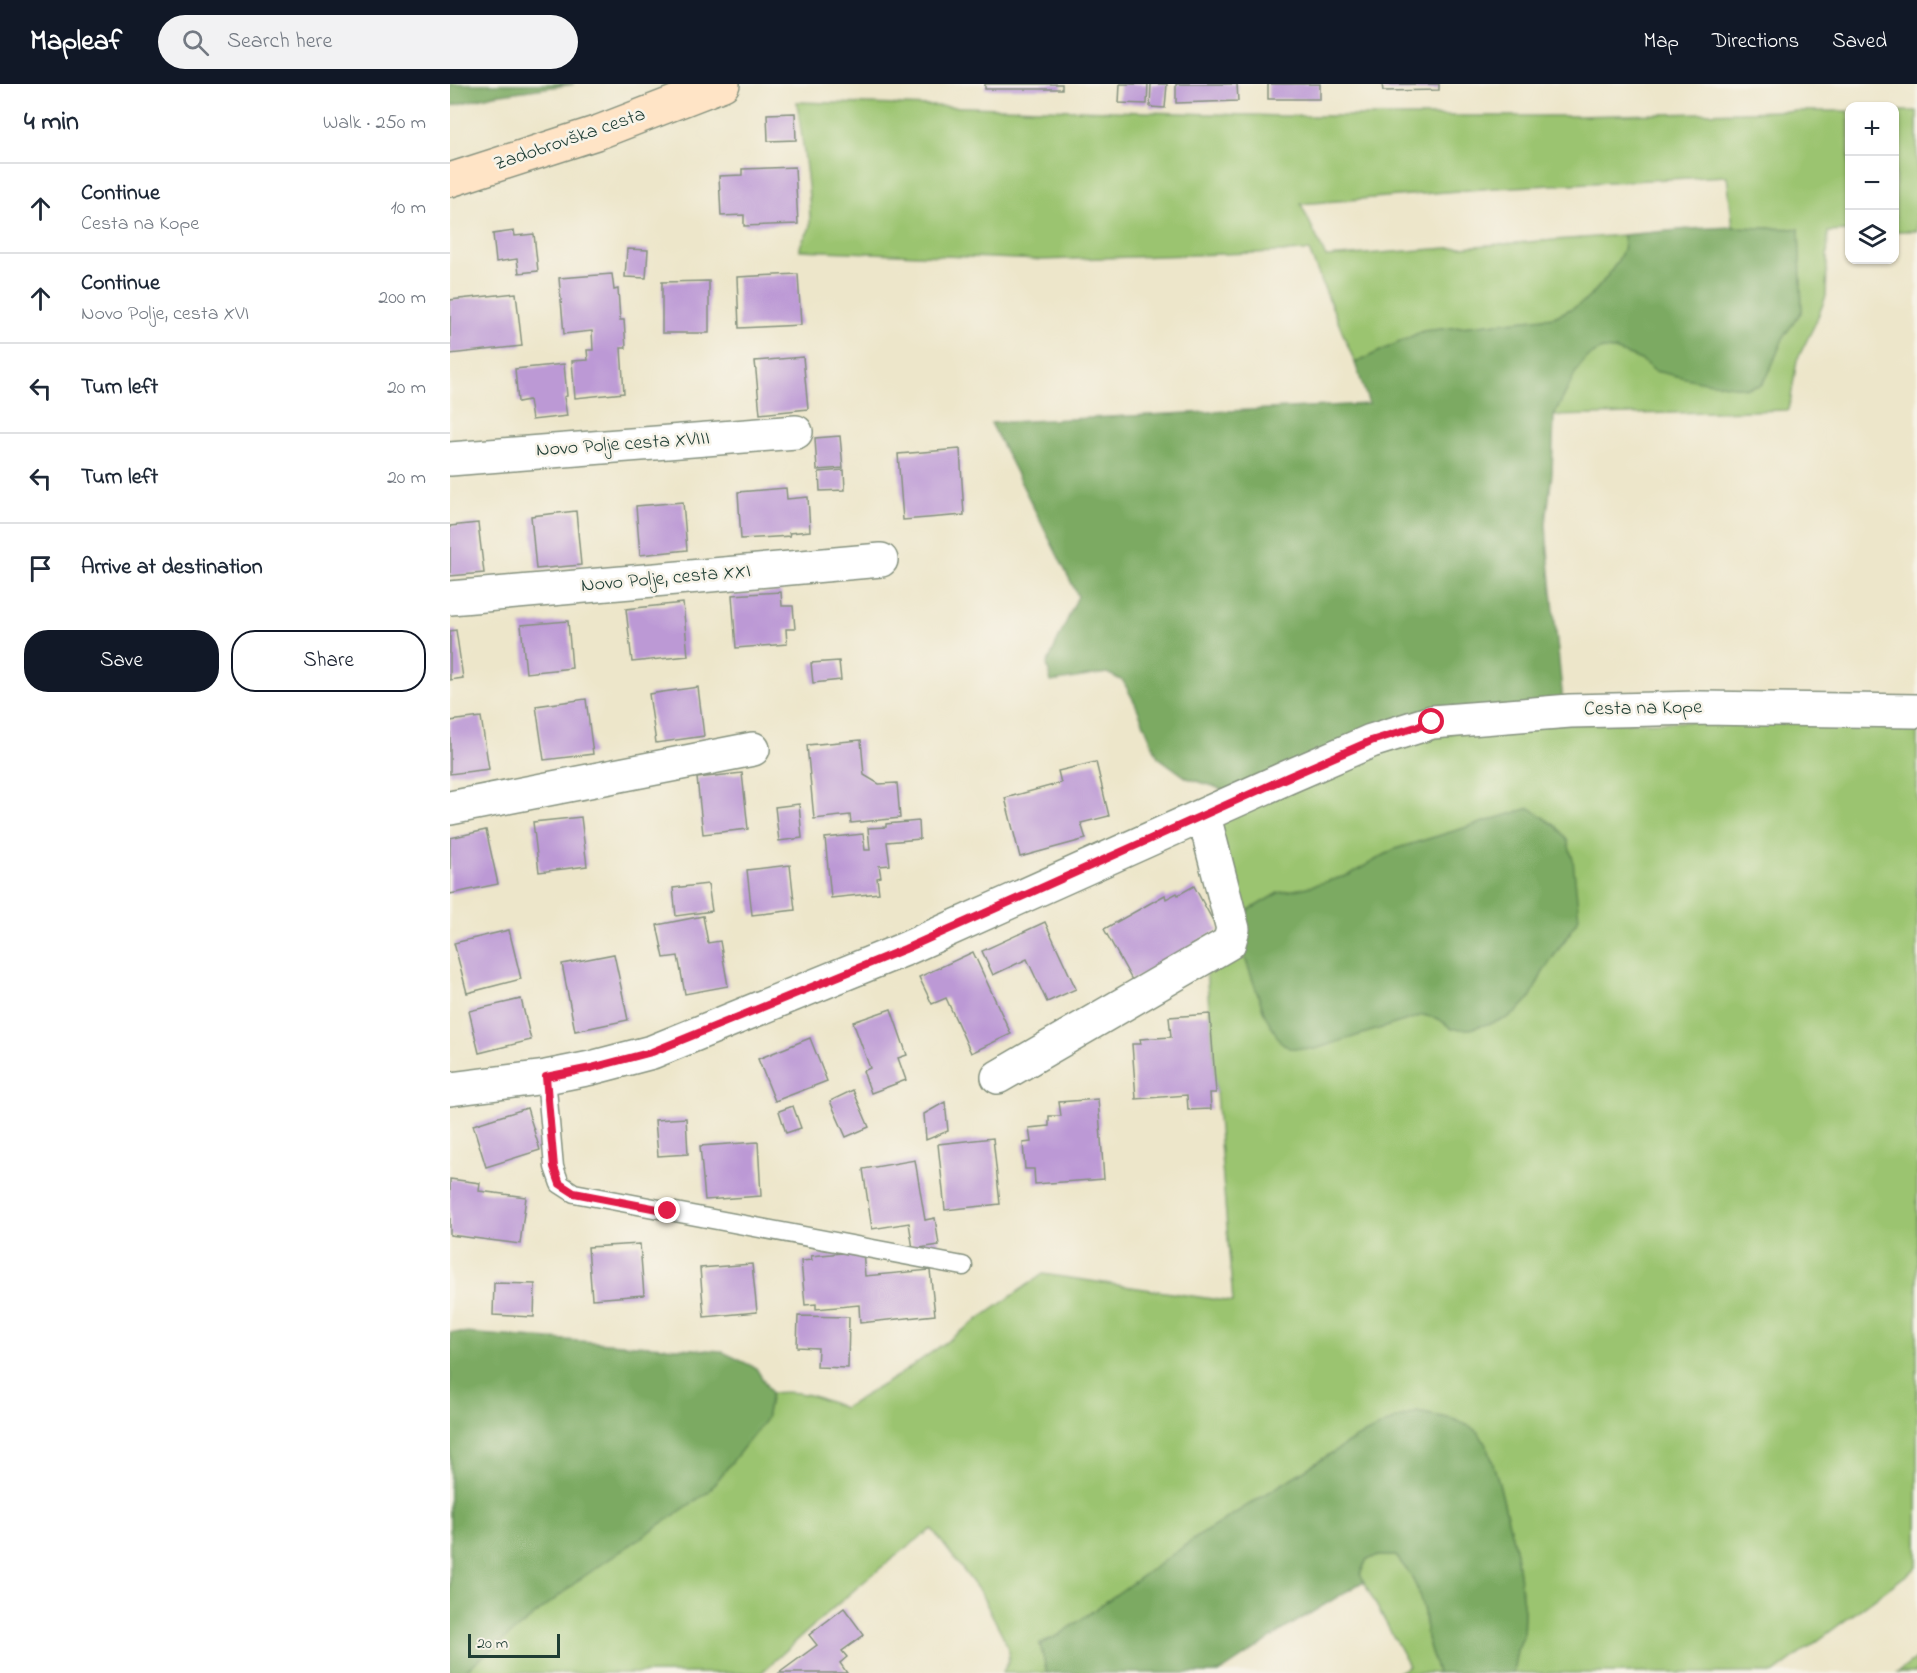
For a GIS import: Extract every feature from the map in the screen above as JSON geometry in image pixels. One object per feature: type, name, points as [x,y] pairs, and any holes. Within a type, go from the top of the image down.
[{"type":"main road","name":"Zadobrovška cesta","points":[[450,180],[599,132],[723,84]]},
{"type":"street","name":"Novo Polje cesta XVIII","points":[[450,459],[796,432]]},
{"type":"street","name":"Novo Polje, cesta XXI","points":[[450,598],[881,560]]},
{"type":"street","name":"Cesta na Kope","points":[[450,1089],[546,1077],[652,1052],[905,949],[1371,741],[1432,722],[1570,711],[1700,708],[1917,711]]},
{"type":"street","points":[[450,808],[753,748]]},
{"type":"street","points":[[998,1077],[1229,943],[1233,929],[1204,816]]},
{"type":"lane","points":[[546,1077],[554,1167],[560,1184],[574,1193],[963,1266]]},
{"type":"green space","points":[[450,84],[574,84],[494,95],[450,106]]},
{"type":"green space","points":[[797,102],[1281,116],[1578,116],[1845,111],[1845,231],[1828,232],[1826,296],[1797,360],[1789,410],[1554,416],[1577,370],[1587,357],[1602,349],[1615,350],[1641,360],[1655,371],[1747,388],[1761,385],[1768,375],[1784,336],[1802,311],[1799,229],[1733,227],[1727,176],[1494,188],[1301,204],[1326,257],[1623,235],[1623,250],[1610,273],[1587,299],[1576,307],[1554,317],[1423,331],[1355,363],[1309,251],[1041,260],[800,250],[810,225],[807,179]]},
{"type":"green space","points":[[1899,111],[1917,111],[1917,231],[1899,231]]},
{"type":"green space","points":[[1733,227],[1799,229],[1802,311],[1784,336],[1768,375],[1761,385],[1747,388],[1699,381],[1655,371],[1641,360],[1615,350],[1602,349],[1587,357],[1577,370],[1554,416],[1552,473],[1546,523],[1563,702],[1231,794],[1187,778],[1158,757],[1123,681],[1107,673],[1051,682],[1047,664],[1078,596],[991,423],[1369,404],[1355,363],[1423,331],[1554,317],[1576,307],[1598,288],[1610,273],[1623,250],[1623,235]]},
{"type":"green space","points":[[1917,719],[1917,1567],[1774,1673],[1513,1673],[1517,1650],[1523,1637],[1524,1611],[1516,1553],[1489,1451],[1479,1433],[1469,1426],[1356,1438],[1200,1535],[1059,1635],[1040,1644],[1047,1673],[1002,1673],[1008,1663],[1009,1652],[1003,1636],[980,1592],[932,1529],[866,1580],[761,1673],[462,1673],[580,1579],[708,1492],[766,1419],[771,1393],[792,1392],[809,1395],[844,1408],[899,1375],[1043,1274],[1233,1302],[1206,970],[1242,949],[1265,1015],[1315,1049],[1423,1015],[1439,1019],[1452,1029],[1530,998],[1543,972],[1570,933],[1557,827],[1530,808],[1395,849],[1349,875],[1278,893],[1239,916],[1217,831],[1224,814],[1423,734],[1503,724]]},
{"type":"green space","points":[[1530,808],[1557,827],[1567,839],[1573,860],[1579,918],[1543,972],[1530,998],[1516,1013],[1505,1019],[1470,1029],[1452,1029],[1439,1019],[1423,1015],[1315,1049],[1289,1048],[1280,1041],[1265,1015],[1242,949],[1239,916],[1278,893],[1349,875],[1395,849]]},
{"type":"green space","points":[[450,1332],[721,1351],[756,1368],[771,1393],[766,1419],[708,1492],[580,1579],[462,1673],[450,1673]]},
{"type":"green space","points":[[1417,1412],[1453,1419],[1469,1426],[1479,1433],[1489,1451],[1516,1553],[1524,1611],[1523,1637],[1517,1650],[1513,1673],[1437,1673],[1417,1588],[1410,1574],[1396,1556],[1379,1556],[1367,1559],[1360,1574],[1364,1581],[1291,1625],[1219,1673],[1047,1673],[1040,1644],[1059,1635],[1200,1535],[1356,1438]]},
{"type":"green space","points":[[1396,1556],[1410,1574],[1417,1588],[1437,1673],[1397,1673],[1409,1666],[1360,1575],[1367,1559]]},
{"type":"green space","points":[[1917,1658],[1917,1673],[1897,1673]]},
{"type":"building","points":[[985,84],[1062,84],[1062,89],[985,89]]},
{"type":"building","points":[[1120,84],[1148,84],[1147,104],[1119,103]]},
{"type":"building","points":[[1151,84],[1167,84],[1165,108],[1150,107]]},
{"type":"building","points":[[1176,84],[1237,84],[1238,101],[1176,103]]},
{"type":"building","points":[[1268,84],[1320,84],[1320,99],[1268,99]]},
{"type":"building","points":[[1382,84],[1439,84],[1439,90],[1383,91]]},
{"type":"building","points":[[795,113],[796,140],[768,141],[767,114]]},
{"type":"building","points":[[795,167],[798,224],[744,226],[744,215],[721,216],[719,176],[742,175],[742,169]]},
{"type":"building","points":[[514,231],[515,236],[534,234],[538,271],[519,273],[517,259],[496,262],[493,234]]},
{"type":"building","points":[[627,249],[648,250],[646,278],[625,277]]},
{"type":"building","points":[[612,274],[614,290],[618,289],[620,320],[624,320],[626,348],[621,348],[624,393],[575,398],[572,361],[588,360],[587,350],[593,350],[592,331],[564,334],[559,278]]},
{"type":"building","points":[[798,274],[801,325],[739,328],[737,277]]},
{"type":"building","points":[[709,281],[709,333],[662,333],[662,282]]},
{"type":"building","points":[[516,293],[522,346],[450,354],[450,300]]},
{"type":"building","points":[[803,357],[808,409],[760,414],[755,361]]},
{"type":"building","points":[[564,364],[567,396],[564,397],[567,416],[532,420],[529,400],[518,402],[515,369]]},
{"type":"building","points":[[840,436],[843,468],[817,470],[815,438]]},
{"type":"building","points":[[960,449],[964,515],[903,520],[898,454]]},
{"type":"building","points":[[844,470],[845,490],[820,491],[819,472]]},
{"type":"building","points":[[786,488],[787,499],[808,497],[810,531],[789,533],[790,536],[741,539],[738,492]]},
{"type":"building","points":[[683,502],[687,550],[640,555],[636,506]]},
{"type":"building","points":[[576,511],[581,565],[536,569],[531,516]]},
{"type":"building","points":[[478,523],[484,573],[450,576],[450,526]]},
{"type":"building","points":[[781,592],[782,606],[793,606],[795,629],[786,629],[787,644],[736,648],[732,595]]},
{"type":"building","points":[[683,603],[688,656],[632,662],[626,609]]},
{"type":"building","points":[[568,621],[572,668],[526,673],[521,625]]},
{"type":"building","points":[[456,630],[463,678],[450,680],[450,631]]},
{"type":"building","points":[[839,661],[841,680],[813,683],[811,663]]},
{"type":"building","points":[[698,687],[704,736],[656,743],[649,694]]},
{"type":"building","points":[[586,699],[593,754],[544,760],[536,706]]},
{"type":"building","points":[[481,717],[489,769],[450,774],[450,721]]},
{"type":"building","points":[[861,740],[864,775],[879,784],[897,783],[900,818],[851,823],[850,815],[814,819],[807,745]]},
{"type":"building","points":[[1096,762],[1109,816],[1081,823],[1086,839],[1020,857],[1005,798],[1061,783],[1058,771]]},
{"type":"building","points":[[742,773],[748,829],[703,834],[697,778]]},
{"type":"building","points":[[799,804],[802,838],[779,841],[775,807]]},
{"type":"building","points":[[581,817],[587,866],[539,872],[533,822]]},
{"type":"building","points":[[919,821],[920,839],[887,842],[890,865],[879,866],[881,877],[877,878],[879,893],[831,898],[825,838],[863,834],[865,850],[870,850],[868,828]]},
{"type":"building","points":[[486,830],[498,884],[450,894],[450,838]]},
{"type":"building","points":[[790,865],[795,910],[752,915],[747,870]]},
{"type":"building","points":[[708,884],[712,911],[676,916],[673,888]]},
{"type":"building","points":[[1194,886],[1218,930],[1191,945],[1193,948],[1132,980],[1104,929],[1165,895],[1166,899]]},
{"type":"building","points":[[703,916],[708,943],[720,941],[728,986],[685,994],[678,956],[664,958],[657,925]]},
{"type":"building","points":[[1045,922],[1076,989],[1047,1002],[1027,959],[993,975],[982,951]]},
{"type":"building","points":[[509,930],[521,979],[467,993],[454,943]]},
{"type":"building","points":[[973,952],[1011,1034],[971,1053],[946,998],[932,1004],[919,977]]},
{"type":"building","points":[[614,954],[628,1020],[575,1031],[562,964]]},
{"type":"building","points":[[521,999],[531,1040],[479,1053],[469,1011]]},
{"type":"building","points":[[891,1009],[907,1055],[898,1058],[906,1080],[871,1093],[863,1071],[870,1068],[853,1022]]},
{"type":"building","points":[[1210,1014],[1216,1093],[1210,1093],[1211,1109],[1188,1110],[1187,1095],[1136,1099],[1132,1044],[1141,1044],[1140,1039],[1171,1037],[1169,1017]]},
{"type":"building","points":[[810,1038],[827,1081],[775,1101],[758,1059]]},
{"type":"building","points":[[853,1090],[869,1127],[846,1137],[830,1101]]},
{"type":"building","points":[[1098,1099],[1104,1179],[1035,1184],[1034,1169],[1025,1169],[1023,1143],[1031,1142],[1029,1128],[1049,1126],[1049,1116],[1061,1116],[1059,1102]]},
{"type":"building","points":[[945,1102],[948,1131],[926,1140],[924,1114]]},
{"type":"building","points":[[793,1106],[801,1128],[786,1133],[779,1111]]},
{"type":"building","points":[[527,1108],[540,1150],[486,1167],[473,1125]]},
{"type":"building","points":[[686,1118],[688,1154],[658,1156],[655,1120]]},
{"type":"building","points":[[993,1138],[1000,1204],[945,1210],[938,1144]]},
{"type":"building","points":[[758,1142],[761,1196],[705,1200],[700,1146]]},
{"type":"building","points":[[915,1160],[925,1220],[935,1218],[939,1245],[913,1249],[909,1223],[872,1229],[863,1169]]},
{"type":"building","points":[[450,1179],[480,1183],[479,1191],[526,1197],[520,1244],[450,1235]]},
{"type":"building","points":[[640,1244],[644,1295],[592,1299],[588,1247]]},
{"type":"building","points":[[863,1251],[865,1276],[930,1270],[935,1315],[860,1323],[859,1305],[816,1309],[816,1304],[805,1305],[801,1261],[812,1260],[811,1256]]},
{"type":"building","points":[[752,1264],[757,1312],[704,1317],[700,1268]]},
{"type":"building","points":[[494,1283],[535,1284],[534,1317],[493,1315]]},
{"type":"building","points":[[798,1316],[849,1317],[848,1368],[817,1367],[818,1348],[797,1347]]},
{"type":"building","points":[[844,1608],[864,1635],[842,1651],[847,1657],[840,1663],[847,1673],[779,1673],[817,1645],[809,1635]]},
{"type":"route","points":[[668,1211],[574,1193],[560,1184],[554,1167],[550,1141],[546,1077],[652,1052],[905,949],[1371,741],[1432,722]]}]
